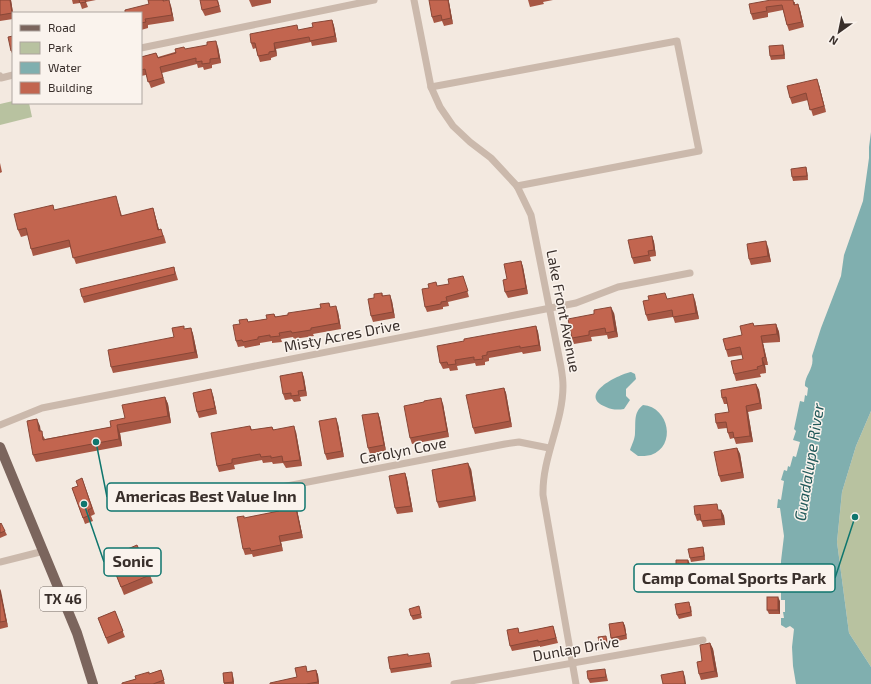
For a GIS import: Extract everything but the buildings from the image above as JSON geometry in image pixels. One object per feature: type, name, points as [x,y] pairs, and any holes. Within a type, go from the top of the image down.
[{"type":"main road","name":"TX 46","points":[[0,447],[78,633],[93,684]]},
{"type":"street","points":[[142,48],[374,0]]},
{"type":"street","name":"Lake Front Avenue","points":[[414,0],[431,87],[440,108],[453,126],[470,142],[491,158],[517,186],[531,215],[561,367],[563,385],[557,421],[544,472],[543,496],[576,684]]},
{"type":"street","points":[[431,87],[677,42],[699,151],[517,186]]},
{"type":"street","points":[[0,76],[1,78],[12,75]]},
{"type":"street","name":"Misty Acres Drive","points":[[0,425],[42,408],[441,329],[550,309],[576,303],[618,287],[690,273]]},
{"type":"street","name":"Carolyn Cove","points":[[261,491],[505,444],[519,442],[549,448]]},
{"type":"street","points":[[0,562],[44,551]]},
{"type":"street","name":"Dunlap Drive","points":[[457,684],[703,640]]},
{"type":"green space","points":[[12,101],[12,104],[29,104],[32,117],[0,125],[0,104]]},
{"type":"green space","points":[[871,411],[871,667],[849,633],[837,542],[842,492],[856,446]]},
{"type":"water","name":"Guadalupe River","points":[[871,132],[871,411],[856,446],[842,492],[837,542],[849,633],[871,667],[871,684],[796,684],[792,647],[794,629],[790,626],[786,628],[781,625],[781,618],[784,618],[783,612],[785,612],[785,600],[781,600],[781,561],[784,536],[780,508],[777,508],[778,499],[781,500],[784,481],[781,480],[784,470],[787,471],[788,466],[790,467],[793,456],[796,457],[800,442],[793,440],[796,431],[794,429],[800,401],[804,402],[805,395],[807,396],[808,388],[805,386],[805,382],[811,368],[813,360],[812,356],[841,276],[844,255],[863,201]]},
{"type":"water","points":[[631,372],[635,374],[636,379],[626,389],[626,396],[630,400],[624,409],[610,409],[598,402],[596,397],[597,391],[602,386],[617,377]]},
{"type":"water","points":[[643,405],[652,407],[659,412],[664,419],[667,436],[664,444],[659,450],[651,455],[638,456],[630,450],[634,437],[636,414]]},
{"type":"place","name":"Americas Best Value Inn","points":[[96,442]]},
{"type":"place","name":"Sonic","points":[[84,504]]},
{"type":"place","name":"Camp Comal Sports Park","points":[[855,517]]}]
